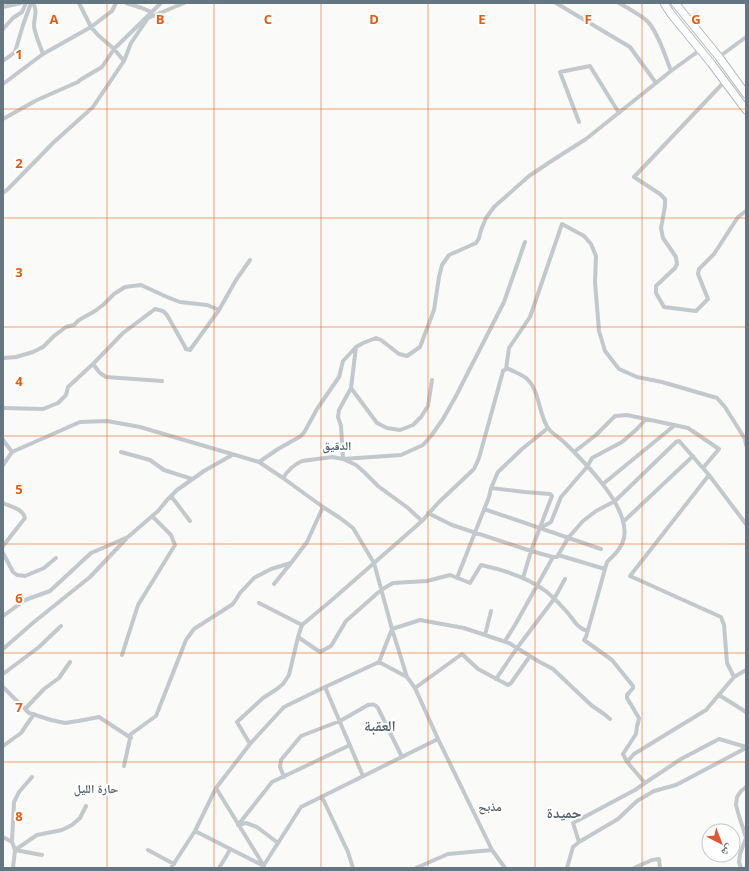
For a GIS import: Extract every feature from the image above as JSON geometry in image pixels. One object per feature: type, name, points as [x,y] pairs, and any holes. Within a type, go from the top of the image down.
[{"type":"main road","points":[[664,3],[746,110]]},
{"type":"main road","points":[[675,3],[746,94]]},
{"type":"main road","points":[[711,63],[719,58]]},
{"type":"street","points":[[3,7],[21,3]]},
{"type":"street","points":[[3,29],[12,18],[22,12],[26,3]]},
{"type":"street","points":[[3,61],[15,52],[23,25],[32,3],[36,8],[34,25],[43,54]]},
{"type":"street","points":[[79,3],[91,27],[124,61]]},
{"type":"street","points":[[3,84],[43,54],[91,27],[112,11],[116,3]]},
{"type":"street","points":[[126,3],[151,12]]},
{"type":"street","points":[[3,120],[37,100],[78,82],[102,67],[114,49],[161,3]]},
{"type":"street","points":[[3,193],[54,142],[93,107],[124,61],[131,43],[148,18],[184,3]]},
{"type":"street","points":[[556,3],[630,47],[656,83]]},
{"type":"street","points":[[618,3],[648,21],[655,32],[671,71]]},
{"type":"street","points":[[719,58],[746,37]]},
{"type":"street","points":[[259,462],[301,436],[339,377],[343,361],[356,347],[376,338],[381,340],[399,354],[407,356],[420,347],[434,310],[442,265],[449,255],[476,244],[486,218],[494,208],[529,176],[586,139],[671,71],[700,50]]},
{"type":"street","points":[[579,122],[560,72],[590,66],[619,113]]},
{"type":"street","points":[[725,82],[634,177],[665,199],[661,228],[663,238],[676,257],[677,264],[675,268],[656,286],[656,293],[664,307],[696,311],[708,299],[698,274],[699,269],[714,254],[738,217],[746,211]]},
{"type":"street","points":[[250,744],[237,722],[263,698],[278,689],[283,684],[289,675],[302,625],[422,521],[439,502],[474,469],[477,464],[502,375],[506,369],[509,348],[530,317],[562,224],[584,236],[591,244],[596,256],[595,282],[599,331],[605,351],[619,369],[637,377],[662,382],[717,398],[729,413],[745,439],[746,445]]},
{"type":"street","points":[[283,478],[289,469],[302,462],[332,457],[343,459],[401,455],[423,445],[443,419],[504,302],[525,242]]},
{"type":"street","points":[[3,408],[43,409],[58,403],[66,395],[68,387],[123,333],[155,309],[163,311],[167,315],[186,349],[190,350],[219,310],[236,280],[250,260]]},
{"type":"street","points":[[4,358],[33,352],[43,347],[66,327],[74,325],[79,320],[95,311],[114,294],[125,287],[141,285],[180,302],[207,305],[219,310]]},
{"type":"street","points":[[343,459],[342,426],[338,417],[339,410],[351,388],[356,347]]},
{"type":"street","points":[[93,364],[106,377],[162,381]]},
{"type":"street","points":[[506,369],[509,369],[525,378],[533,386],[548,428],[564,441],[603,484],[615,501],[623,522],[625,536],[624,540],[615,555],[607,562],[584,640],[612,660],[633,686],[627,698],[639,718],[636,734],[623,754],[627,762],[645,783]]},
{"type":"street","points":[[351,388],[377,423],[387,428],[400,430],[413,425],[421,417],[428,406],[432,380]]},
{"type":"street","points":[[574,452],[596,435],[615,416],[627,415],[688,428],[719,449],[703,468]]},
{"type":"street","points":[[539,529],[550,522],[562,497],[587,467],[592,458],[622,442],[646,419]]},
{"type":"street","points":[[3,465],[12,452],[80,422],[107,421],[140,427],[259,462],[353,528],[374,563],[406,677]]},
{"type":"street","points":[[603,484],[675,425]]},
{"type":"street","points":[[457,578],[498,472],[522,449],[548,428]]},
{"type":"street","points":[[3,440],[12,452]]},
{"type":"street","points":[[428,514],[452,525],[531,551],[557,557],[568,538],[583,521],[596,511],[615,501],[678,441],[710,475],[746,524]]},
{"type":"street","points":[[121,452],[150,460],[164,470],[192,479]]},
{"type":"street","points":[[3,649],[90,577],[128,537],[178,490],[192,479],[232,455]]},
{"type":"street","points":[[623,522],[692,456]]},
{"type":"street","points":[[343,459],[364,472],[378,486],[408,508],[422,521]]},
{"type":"street","points":[[710,475],[630,576],[721,617],[724,625],[727,663],[734,677]]},
{"type":"street","points":[[491,488],[550,494],[552,496],[531,551],[523,578]]},
{"type":"street","points":[[171,496],[190,521]]},
{"type":"street","points":[[3,504],[19,510],[24,514],[25,518],[3,546]]},
{"type":"street","points":[[274,584],[307,542],[323,507]]},
{"type":"street","points":[[484,509],[601,549]]},
{"type":"street","points":[[122,655],[138,605],[175,545],[171,535],[152,516]]},
{"type":"street","points":[[3,616],[25,600],[50,591],[91,553],[128,537]]},
{"type":"street","points":[[3,553],[13,572],[17,575],[25,576],[44,568],[56,558]]},
{"type":"street","points":[[558,555],[605,569]]},
{"type":"street","points":[[505,641],[553,557]]},
{"type":"street","points":[[124,766],[131,734],[156,716],[186,640],[194,629],[233,604],[240,593],[254,578],[271,569],[291,563]]},
{"type":"street","points":[[298,637],[320,652],[331,646],[346,621],[381,590],[393,583],[427,581],[450,576],[470,583],[481,565],[502,570],[523,578],[537,586],[554,599],[580,628],[587,631]]},
{"type":"street","points":[[496,679],[554,599],[565,579]]},
{"type":"street","points":[[260,603],[302,625]]},
{"type":"street","points":[[485,635],[491,611]]},
{"type":"street","points":[[392,629],[420,620],[464,628],[505,641],[553,669],[591,705],[610,719]]},
{"type":"street","points":[[3,674],[38,647],[61,626]]},
{"type":"street","points":[[148,850],[172,866],[195,831],[216,788],[250,744],[284,707],[379,662],[392,629]]},
{"type":"street","points":[[415,688],[462,654],[478,669],[508,684],[511,683],[530,656]]},
{"type":"street","points":[[25,709],[44,688],[59,678],[70,662]]},
{"type":"street","points":[[379,662],[406,677],[415,688],[438,740],[492,850],[505,868]]},
{"type":"street","points":[[627,762],[634,754],[706,710],[734,677],[746,670]]},
{"type":"street","points":[[3,687],[29,713],[64,723],[99,717],[131,738]]},
{"type":"street","points":[[325,687],[363,776]]},
{"type":"street","points":[[719,695],[746,712]]},
{"type":"street","points":[[284,777],[280,767],[281,760],[301,736],[340,721],[368,705],[373,704],[376,706],[402,757]]},
{"type":"street","points":[[3,746],[21,733],[34,714]]},
{"type":"street","points":[[579,842],[573,823],[635,790],[680,759],[719,739],[746,747]]},
{"type":"street","points":[[264,867],[301,807],[438,740]]},
{"type":"street","points":[[238,825],[272,782],[350,745]]},
{"type":"street","points":[[568,868],[573,847],[618,819],[637,801],[654,791],[676,785],[746,747]]},
{"type":"street","points":[[13,868],[15,850],[12,842],[14,802],[19,792],[32,777]]},
{"type":"street","points":[[741,868],[739,862],[740,854],[746,838],[738,816],[736,805],[737,797],[746,787]]},
{"type":"street","points":[[216,788],[264,867]]},
{"type":"street","points":[[322,797],[348,852],[353,868]]},
{"type":"street","points":[[15,850],[37,835],[62,830],[72,825],[80,818],[86,806]]},
{"type":"street","points":[[238,825],[246,823],[257,827],[278,843]]},
{"type":"street","points":[[195,831],[264,867]]},
{"type":"street","points":[[3,837],[12,842]]},
{"type":"street","points":[[15,850],[42,855]]},
{"type":"street","points":[[219,868],[230,850]]},
{"type":"street","points":[[416,868],[448,854],[492,850]]},
{"type":"street","points":[[634,868],[652,860],[659,859],[660,868]]},
{"type":"district","name":"الدقيق","points":[[337,446]]},
{"type":"district","name":"العقبة","points":[[380,726]]},
{"type":"district","name":"حارة الليل","points":[[96,789]]},
{"type":"district","name":"مذبح","points":[[490,807]]},
{"type":"district","name":"حميدة","points":[[564,813]]}]
